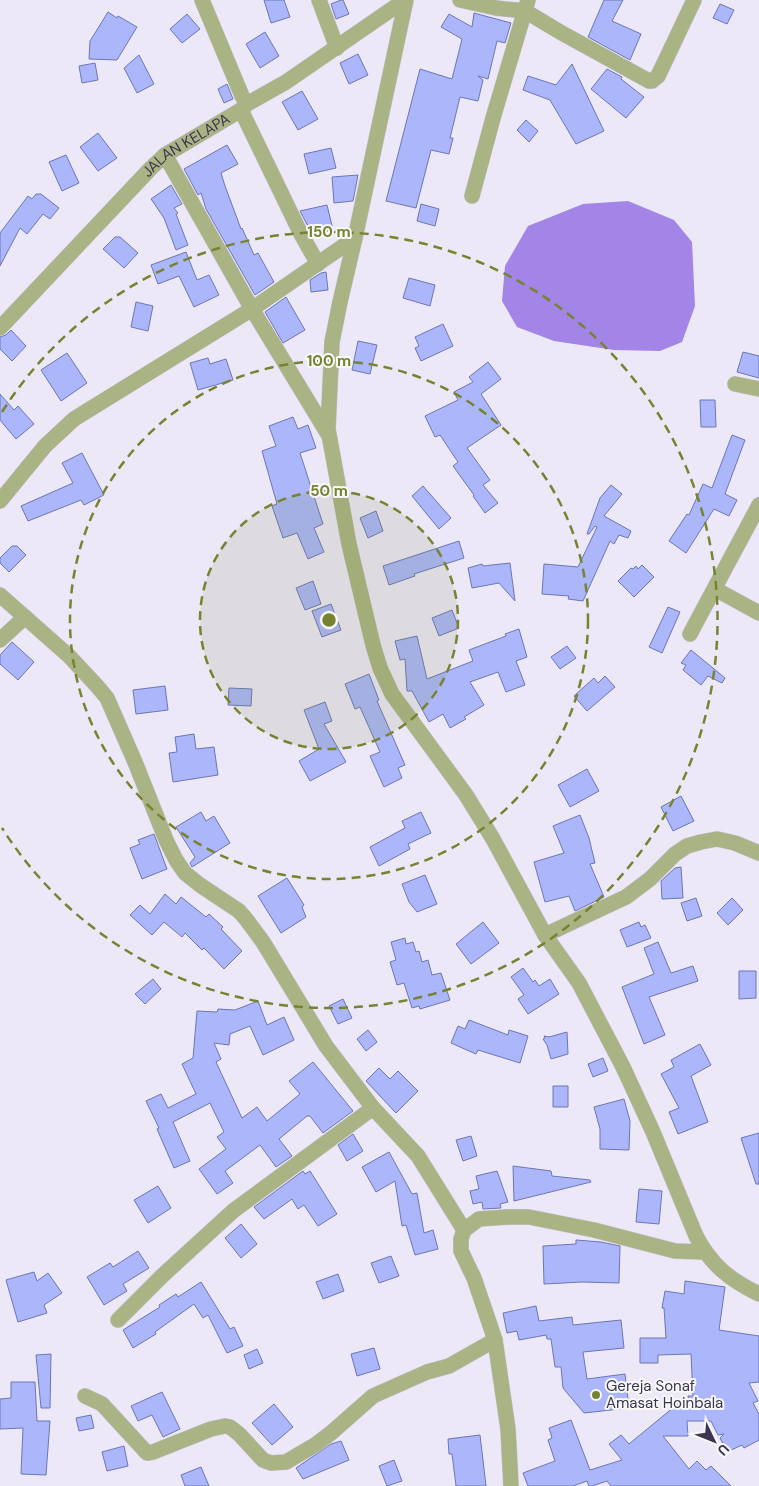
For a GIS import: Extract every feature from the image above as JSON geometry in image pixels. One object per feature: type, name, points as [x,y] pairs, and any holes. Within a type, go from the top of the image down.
[{"type":"street","points":[[202,0],[242,96],[244,107],[301,234],[318,264]]},
{"type":"street","points":[[319,0],[337,48]]},
{"type":"street","points":[[405,0],[332,342],[328,429],[349,544],[372,645],[392,694],[466,795],[493,839],[545,935],[579,982],[653,1132],[704,1252],[718,1268],[742,1286],[759,1294]]},
{"type":"street","name":"JALAN KELAPA","points":[[0,328],[72,250],[165,156],[286,82],[405,0]]},
{"type":"street","points":[[460,0],[496,8],[527,5],[560,32],[649,81],[658,76],[694,0]]},
{"type":"street","points":[[472,196],[527,5]]},
{"type":"street","points":[[165,156],[252,309],[329,435]]},
{"type":"street","points":[[0,501],[45,446],[74,419],[252,309],[355,238]]},
{"type":"street","points":[[734,384],[759,390]]},
{"type":"street","points":[[690,634],[759,505]]},
{"type":"street","points":[[715,589],[759,613]]},
{"type":"street","points":[[0,595],[69,656],[107,698],[176,860],[191,879],[239,911],[246,919],[263,942],[326,1046],[373,1108],[418,1156],[464,1230]]},
{"type":"street","points":[[0,640],[25,617]]},
{"type":"street","points":[[545,935],[626,897],[650,879],[675,854],[688,846],[717,840],[735,843],[759,853]]},
{"type":"street","points":[[118,1320],[162,1276],[233,1211],[373,1108]]},
{"type":"street","points":[[511,1486],[508,1429],[496,1340],[474,1278],[461,1251],[461,1238],[464,1230],[479,1219],[528,1217],[594,1230],[675,1251],[704,1252]]},
{"type":"street","points":[[85,1396],[102,1404],[146,1452],[153,1452],[210,1429],[225,1426],[230,1427],[239,1434],[263,1460],[271,1463],[286,1462],[331,1433],[374,1396],[427,1372],[449,1366],[496,1340]]},
{"type":"shaded area","points":[[628,201],[674,220],[692,242],[695,306],[682,342],[660,351],[614,350],[554,341],[517,327],[502,301],[505,266],[528,226],[583,204]]},
{"type":"building","points":[[264,0],[284,0],[290,17],[271,23]]},
{"type":"building","points":[[343,0],[349,14],[336,19],[331,4]]},
{"type":"building","points":[[604,0],[623,0],[612,21],[641,34],[630,60],[588,37]]},
{"type":"building","points":[[720,4],[734,10],[727,24],[713,18]]},
{"type":"building","points":[[108,12],[137,27],[117,60],[89,59],[90,41]]},
{"type":"building","points":[[474,13],[511,23],[505,43],[497,41],[488,79],[478,76],[483,80],[478,101],[460,97],[450,138],[453,138],[449,154],[431,150],[416,208],[386,201],[420,69],[452,79],[462,39],[441,27],[449,14],[472,27]]},
{"type":"building","points":[[187,14],[200,29],[182,43],[170,29]]},
{"type":"building","points":[[265,32],[279,56],[260,68],[246,44]]},
{"type":"building","points":[[358,54],[368,75],[349,84],[340,63]]},
{"type":"building","points":[[139,55],[154,84],[137,93],[124,68]]},
{"type":"building","points":[[95,63],[98,80],[82,83],[79,66]]},
{"type":"building","points":[[572,64],[604,131],[576,144],[550,100],[523,90],[528,76],[556,85]]},
{"type":"building","points":[[607,69],[622,77],[621,79],[644,97],[626,118],[591,89]]},
{"type":"building","points":[[227,84],[233,99],[224,103],[218,89]]},
{"type":"building","points":[[302,91],[318,119],[298,130],[282,102]]},
{"type":"building","points":[[526,120],[538,131],[529,142],[517,130]]},
{"type":"building","points":[[98,133],[117,158],[98,171],[80,147]]},
{"type":"building","points":[[227,145],[238,164],[221,173],[225,186],[241,229],[254,255],[258,253],[274,282],[255,295],[206,209],[201,193],[198,195],[184,169]]},
{"type":"building","points":[[331,148],[336,168],[309,174],[304,154]]},
{"type":"building","points":[[66,155],[79,183],[62,191],[49,162]]},
{"type":"building","points":[[358,175],[353,201],[334,203],[332,177]]},
{"type":"building","points":[[171,185],[182,204],[174,208],[178,213],[176,214],[188,245],[176,250],[164,218],[151,199]]},
{"type":"building","points":[[36,194],[41,194],[59,208],[50,219],[43,214],[27,234],[20,228],[0,266],[0,233],[28,196],[32,199]]},
{"type":"building","points":[[421,204],[439,209],[435,226],[417,221]]},
{"type":"building","points":[[327,205],[333,230],[312,234],[300,211]]},
{"type":"building","points":[[115,237],[120,237],[138,253],[124,268],[103,249]]},
{"type":"building","points":[[186,252],[197,280],[209,275],[219,295],[194,307],[179,276],[158,284],[151,265]]},
{"type":"building","points":[[326,272],[328,290],[311,292],[310,280]]},
{"type":"building","points":[[409,278],[435,285],[430,306],[403,298]]},
{"type":"building","points":[[286,297],[305,330],[283,343],[265,312]]},
{"type":"building","points":[[136,302],[153,306],[148,331],[131,327]]},
{"type":"building","points":[[443,324],[453,346],[421,361],[415,348],[419,346],[415,337]]},
{"type":"building","points":[[11,330],[26,346],[12,361],[0,349],[0,337],[6,335]]},
{"type":"building","points":[[358,341],[377,345],[370,374],[352,370]]},
{"type":"building","points":[[743,352],[759,356],[759,378],[737,372]]},
{"type":"building","points":[[67,353],[87,383],[61,401],[41,370]]},
{"type":"building","points":[[208,358],[210,364],[226,359],[233,380],[198,390],[190,363]]},
{"type":"building","points":[[488,362],[501,379],[481,394],[501,425],[467,448],[490,480],[483,485],[498,503],[485,513],[453,466],[458,462],[440,435],[435,437],[425,416],[458,400],[454,392],[473,382],[469,377]]},
{"type":"building","points":[[0,394],[14,410],[18,406],[34,424],[16,439],[0,420]]},
{"type":"building","points":[[700,400],[715,400],[716,427],[701,427]]},
{"type":"building","points":[[293,417],[298,429],[308,425],[316,448],[300,453],[323,524],[314,528],[324,552],[308,559],[297,533],[283,538],[272,506],[277,504],[262,451],[276,446],[269,426]]},
{"type":"building","points":[[732,435],[745,440],[725,494],[737,500],[729,516],[714,509],[686,553],[669,541],[687,514],[689,515],[703,484],[712,488]]},
{"type":"building","points":[[82,453],[104,495],[84,505],[81,500],[28,521],[21,506],[73,483],[62,463]]},
{"type":"building","points":[[611,485],[622,494],[604,516],[631,531],[628,538],[619,535],[614,544],[610,541],[583,601],[568,599],[569,596],[542,594],[544,564],[578,567],[597,527],[595,526],[587,534],[600,498]]},
{"type":"building","points":[[423,486],[451,518],[439,529],[412,496]]},
{"type":"building","points":[[376,511],[383,531],[368,538],[360,518]]},
{"type":"building","points":[[459,541],[464,558],[414,574],[415,576],[389,585],[383,566]]},
{"type":"building","points":[[12,546],[17,546],[26,555],[9,572],[0,563],[0,558]]},
{"type":"building","points":[[510,563],[515,601],[499,583],[472,588],[468,568],[482,564],[483,566]]},
{"type":"building","points":[[642,565],[654,577],[634,597],[618,581],[631,568],[633,569],[636,566],[638,569]]},
{"type":"building","points":[[313,581],[321,604],[305,610],[296,588]]},
{"type":"building","points":[[331,604],[341,630],[322,637],[312,611]]},
{"type":"building","points":[[668,607],[680,612],[662,653],[649,647]]},
{"type":"building","points":[[452,610],[459,628],[439,636],[432,618]]},
{"type":"building","points":[[519,629],[527,657],[516,661],[525,685],[506,692],[498,672],[470,682],[484,705],[464,717],[466,719],[450,728],[443,714],[429,722],[412,691],[407,691],[405,659],[400,660],[395,641],[417,636],[427,679],[473,661],[469,650]]},
{"type":"building","points":[[12,642],[34,662],[18,680],[0,664],[0,655]]},
{"type":"building","points":[[567,646],[576,658],[560,669],[551,657]]},
{"type":"building","points":[[691,650],[725,678],[722,683],[708,676],[701,685],[683,670],[686,665],[681,663]]},
{"type":"building","points":[[369,674],[379,700],[377,701],[405,765],[398,768],[402,778],[384,787],[370,756],[380,752],[360,707],[355,709],[345,684]]},
{"type":"building","points":[[605,676],[615,687],[587,711],[574,696],[594,678],[598,683]]},
{"type":"building","points":[[165,686],[168,710],[136,714],[133,690]]},
{"type":"building","points":[[229,688],[252,689],[251,706],[228,705]]},
{"type":"building","points":[[325,702],[332,721],[324,724],[346,762],[310,781],[299,761],[319,749],[304,710]]},
{"type":"building","points":[[194,734],[196,749],[214,747],[218,775],[173,782],[169,753],[177,752],[175,737]]},
{"type":"building","points":[[587,769],[599,791],[570,807],[558,785]]},
{"type":"building","points":[[681,796],[694,821],[673,831],[661,807]]},
{"type":"building","points":[[201,812],[206,821],[214,816],[230,843],[192,867],[190,863],[195,857],[176,827]]},
{"type":"building","points":[[421,812],[431,833],[408,844],[410,849],[379,866],[370,847],[405,828],[402,821]]},
{"type":"building","points":[[580,815],[589,838],[595,863],[590,864],[604,897],[575,911],[569,896],[545,902],[534,862],[564,853],[553,826]]},
{"type":"building","points":[[154,834],[167,869],[142,879],[130,848],[140,844],[138,840]]},
{"type":"building","points":[[681,867],[683,898],[662,899],[661,881],[675,868]]},
{"type":"building","points":[[425,875],[437,904],[417,912],[409,902],[402,884]]},
{"type":"building","points":[[287,878],[304,905],[302,907],[306,917],[281,933],[258,896]]},
{"type":"building","points":[[165,894],[176,904],[181,897],[206,917],[209,914],[223,927],[221,929],[242,951],[224,969],[204,948],[202,950],[185,933],[182,937],[164,922],[152,935],[130,915],[140,905],[150,914]]},
{"type":"building","points":[[696,898],[702,916],[687,921],[681,903]]},
{"type":"building","points":[[732,898],[743,910],[728,925],[717,913]]},
{"type":"building","points":[[483,922],[499,943],[471,964],[456,944]]},
{"type":"building","points":[[639,922],[641,927],[645,925],[651,938],[627,947],[620,930]]},
{"type":"building","points":[[405,938],[406,944],[413,942],[416,952],[419,951],[422,962],[428,960],[432,975],[441,973],[450,1000],[420,1009],[419,1006],[412,1008],[404,983],[397,985],[390,962],[396,960],[391,942]]},
{"type":"building","points":[[658,942],[671,973],[693,966],[698,981],[649,997],[665,1035],[644,1044],[622,987],[654,974],[644,948]]},
{"type":"building","points":[[523,968],[533,982],[535,980],[539,986],[550,979],[559,994],[528,1014],[518,999],[524,995],[511,977]]},
{"type":"building","points":[[739,971],[756,971],[756,998],[739,999]]},
{"type":"building","points":[[153,979],[161,989],[145,1004],[135,994]]},
{"type":"building","points":[[343,999],[352,1018],[338,1024],[329,1006]]},
{"type":"building","points":[[258,1001],[267,1025],[284,1017],[294,1040],[263,1055],[250,1026],[230,1034],[229,1045],[214,1043],[221,1059],[216,1062],[242,1118],[257,1107],[267,1121],[300,1094],[289,1081],[313,1062],[353,1111],[323,1133],[310,1116],[307,1116],[279,1139],[292,1156],[276,1167],[260,1145],[225,1171],[233,1183],[217,1194],[199,1169],[226,1149],[217,1137],[224,1132],[210,1103],[173,1122],[190,1161],[174,1168],[157,1129],[159,1128],[146,1101],[161,1094],[168,1108],[196,1094],[182,1064],[193,1058],[197,1011],[217,1012],[218,1009],[235,1010]]},
{"type":"building","points":[[469,1020],[508,1035],[509,1030],[528,1036],[520,1063],[478,1050],[476,1054],[451,1043],[458,1026],[465,1029]]},
{"type":"building","points":[[368,1030],[377,1042],[366,1051],[357,1039]]},
{"type":"building","points":[[567,1032],[568,1054],[551,1059],[543,1039],[545,1038],[544,1036],[549,1037]]},
{"type":"building","points":[[700,1044],[711,1065],[691,1076],[708,1122],[678,1134],[669,1112],[679,1108],[661,1074],[674,1067],[671,1060]]},
{"type":"building","points":[[603,1058],[608,1071],[593,1077],[588,1064]]},
{"type":"building","points":[[379,1068],[390,1079],[398,1071],[418,1091],[396,1113],[366,1081]]},
{"type":"building","points":[[553,1086],[568,1086],[568,1107],[553,1107]]},
{"type":"building","points":[[624,1099],[630,1121],[629,1150],[600,1149],[600,1129],[594,1107]]},
{"type":"building","points":[[759,1133],[759,1184],[756,1184],[741,1138]]},
{"type":"building","points":[[353,1134],[363,1151],[347,1161],[338,1145]]},
{"type":"building","points":[[471,1136],[477,1156],[463,1161],[456,1140]]},
{"type":"building","points":[[389,1152],[412,1194],[417,1193],[424,1233],[433,1230],[438,1249],[415,1255],[406,1225],[402,1226],[395,1181],[376,1192],[362,1167]]},
{"type":"building","points":[[513,1166],[551,1171],[552,1176],[590,1180],[591,1182],[514,1201]]},
{"type":"building","points":[[303,1171],[305,1174],[310,1171],[337,1214],[318,1226],[304,1205],[298,1209],[292,1199],[264,1219],[254,1207]]},
{"type":"building","points":[[497,1171],[508,1202],[500,1204],[501,1208],[483,1209],[482,1202],[473,1204],[470,1191],[479,1189],[476,1176]]},
{"type":"building","points":[[158,1186],[171,1208],[148,1223],[134,1200]]},
{"type":"building","points":[[639,1189],[662,1191],[659,1224],[636,1222]]},
{"type":"building","points":[[241,1224],[257,1244],[241,1258],[225,1238]]},
{"type":"building","points":[[576,1240],[620,1246],[619,1283],[544,1284],[543,1246],[576,1244]]},
{"type":"building","points":[[138,1251],[149,1268],[123,1284],[127,1291],[104,1305],[87,1277],[110,1263],[113,1267]]},
{"type":"building","points":[[391,1256],[399,1276],[379,1283],[371,1263]]},
{"type":"building","points":[[34,1272],[37,1281],[48,1273],[62,1293],[44,1305],[47,1313],[18,1322],[6,1280]]},
{"type":"building","points":[[338,1274],[344,1291],[323,1299],[316,1282]]},
{"type":"building","points":[[685,1281],[725,1287],[719,1330],[759,1336],[759,1382],[749,1383],[758,1401],[753,1403],[759,1414],[759,1440],[744,1448],[742,1445],[727,1452],[720,1438],[724,1434],[718,1435],[711,1421],[687,1421],[688,1436],[663,1436],[689,1469],[697,1461],[706,1470],[711,1466],[731,1486],[611,1486],[607,1481],[589,1486],[587,1481],[573,1486],[528,1486],[523,1473],[555,1461],[548,1440],[552,1438],[549,1428],[571,1420],[590,1470],[622,1460],[609,1444],[621,1435],[629,1444],[680,1402],[689,1402],[688,1396],[693,1396],[691,1354],[658,1355],[658,1363],[640,1363],[640,1338],[666,1338],[664,1308],[662,1308],[665,1291],[684,1294]]},
{"type":"building","points":[[201,1282],[230,1329],[234,1327],[243,1346],[227,1353],[208,1315],[203,1318],[194,1304],[155,1332],[156,1334],[133,1348],[123,1330],[160,1307],[159,1305],[176,1294],[178,1297]]},
{"type":"building","points":[[536,1306],[539,1321],[572,1317],[573,1325],[621,1320],[624,1348],[583,1352],[587,1379],[625,1374],[629,1408],[584,1413],[563,1388],[561,1367],[555,1367],[551,1339],[547,1339],[546,1335],[519,1340],[517,1331],[507,1333],[503,1313]]},
{"type":"building","points":[[374,1348],[380,1369],[357,1376],[351,1354]]},
{"type":"building","points":[[257,1349],[263,1363],[249,1369],[244,1355]]},
{"type":"building","points":[[51,1354],[50,1408],[41,1408],[36,1355]]},
{"type":"building","points":[[11,1382],[35,1382],[37,1421],[50,1421],[46,1475],[21,1474],[23,1428],[0,1429],[0,1399],[11,1398]]},
{"type":"building","points":[[162,1392],[180,1429],[163,1437],[152,1415],[138,1421],[131,1406]]},
{"type":"building","points":[[274,1404],[293,1427],[272,1445],[252,1423]]},
{"type":"building","points":[[91,1415],[94,1428],[79,1431],[76,1418]]},
{"type":"building","points":[[480,1435],[486,1486],[456,1486],[452,1454],[449,1454],[448,1439]]},
{"type":"building","points":[[341,1441],[349,1460],[303,1479],[296,1468],[331,1444]]},
{"type":"building","points":[[124,1446],[128,1466],[107,1471],[102,1452]]},
{"type":"building","points":[[394,1460],[402,1481],[387,1486],[379,1466]]},
{"type":"building","points":[[201,1467],[209,1486],[185,1486],[181,1475]]},
{"type":"place","name":"Gereja Sonaf Amasat Hoinbala","points":[[596,1395]]}]
